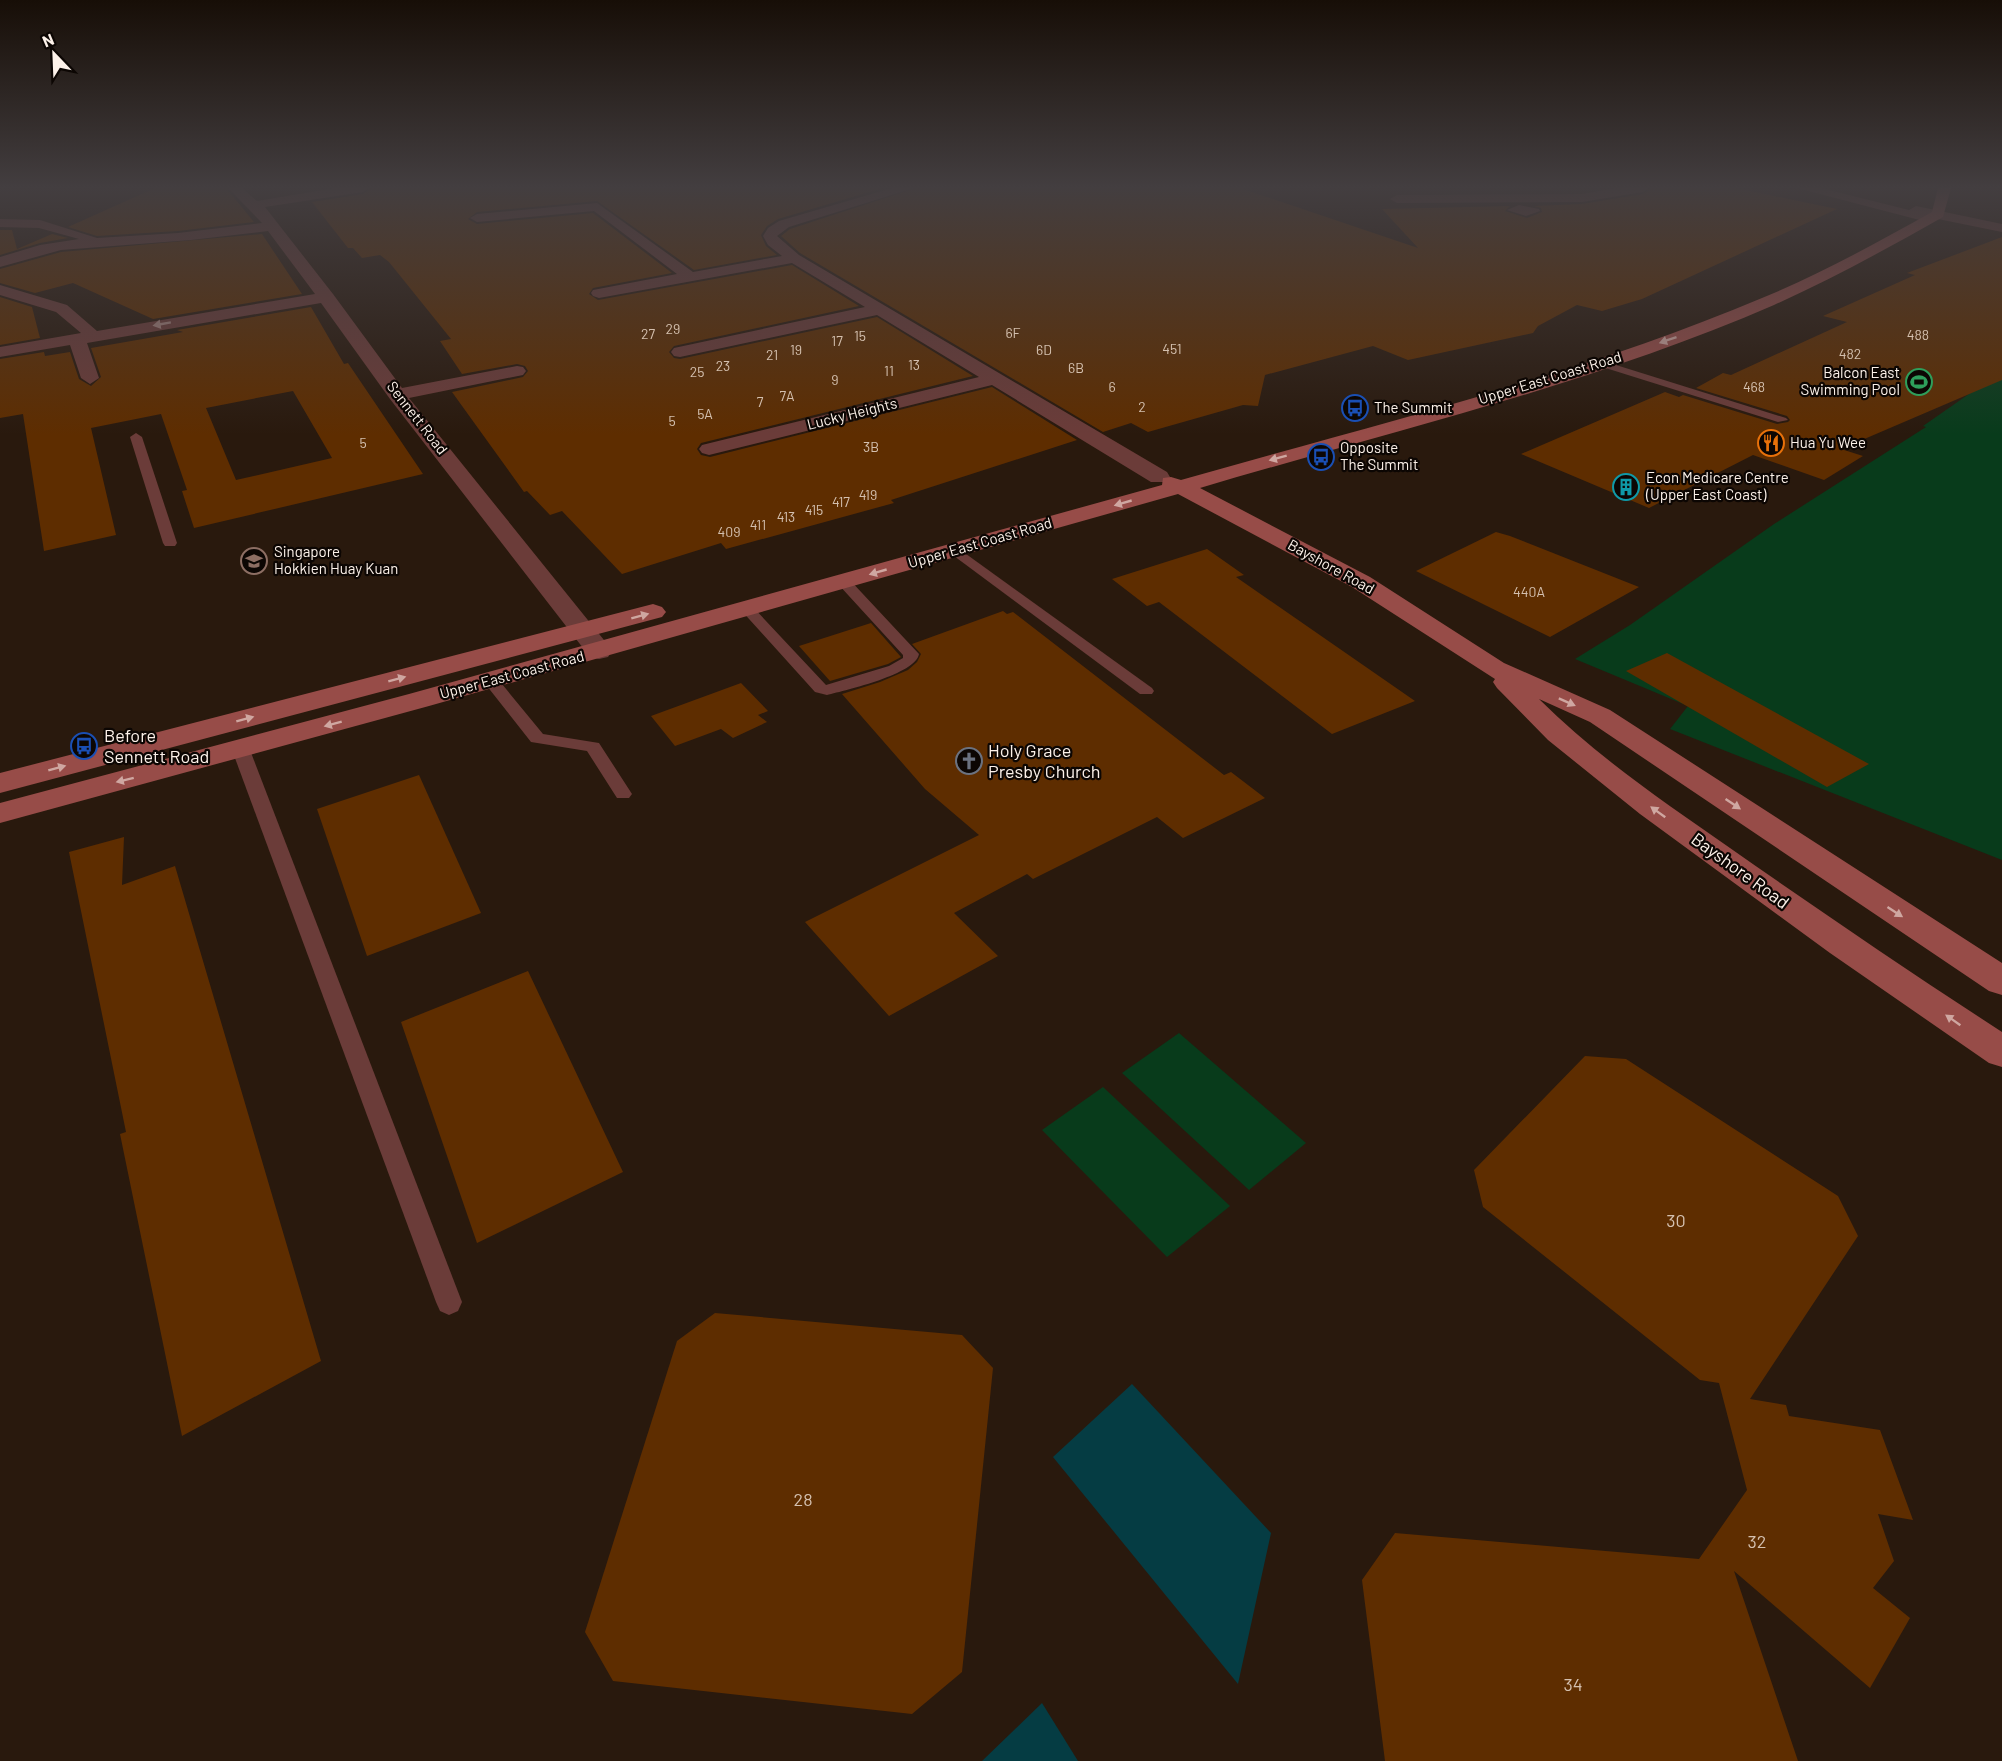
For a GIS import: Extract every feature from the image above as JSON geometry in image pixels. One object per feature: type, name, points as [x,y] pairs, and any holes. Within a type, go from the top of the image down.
[{"type":"main road","points":[[1662,324],[1727,302],[1798,270]]},
{"type":"main road","name":"Upper East Coast Road","points":[[0,783],[591,641],[1169,482],[1416,420],[1600,363],[1753,308],[1838,270]]},
{"type":"main road","name":"Upper East Coast Road","points":[[0,813],[491,681],[591,641],[747,609],[955,550],[1426,397]]},
{"type":"main road","name":"Bayshore Road","points":[[1169,482],[1349,575],[1495,669],[1600,716],[2002,981]]},
{"type":"main road","name":"Bayshore Road","points":[[1495,669],[1558,734],[1651,807],[1842,944],[2002,1052]]},
{"type":"street","name":"Sennett Road","points":[[306,270],[397,394],[591,641]]},
{"type":"street","points":[[681,270],[689,276]]},
{"type":"street","points":[[599,293],[723,270]]},
{"type":"street","points":[[815,270],[1169,482]]},
{"type":"street","points":[[0,290],[63,307],[74,314],[84,338],[90,378]]},
{"type":"street","points":[[0,352],[327,297]]},
{"type":"street","points":[[680,352],[880,309]]},
{"type":"street","points":[[397,394],[517,371]]},
{"type":"street","name":"Lucky Heights","points":[[710,449],[994,379]]},
{"type":"lane","points":[[1600,363],[1782,420]]},
{"type":"lane","points":[[136,437],[170,543]]},
{"type":"lane","points":[[955,550],[1146,691]]},
{"type":"lane","points":[[747,609],[821,689],[827,690],[895,669],[910,660],[911,654],[843,581]]},
{"type":"lane","points":[[491,681],[537,738],[581,743],[592,747],[623,794]]},
{"type":"lane","points":[[241,750],[449,1302]]},
{"type":"green space","points":[[2002,371],[2002,860],[1670,729],[1688,706],[1575,659],[1630,625],[1774,524],[1926,427],[1923,426]]},
{"type":"green space","points":[[1179,1033],[1306,1143],[1249,1190],[1122,1073]]},
{"type":"green space","points":[[1103,1087],[1230,1206],[1167,1257],[1042,1130]]},
{"type":"water","points":[[1132,1384],[1271,1533],[1238,1684],[1053,1457]]},
{"type":"water","points":[[1042,1703],[1078,1761],[982,1761]]},
{"type":"building","points":[[0,270],[286,270],[302,294],[153,319],[73,283],[35,293],[0,283]]},
{"type":"building","points":[[396,270],[668,270],[672,273],[593,288],[589,294],[598,300],[763,270],[800,270],[859,306],[674,346],[669,352],[674,358],[680,359],[877,317],[973,376],[701,443],[697,449],[701,455],[710,457],[992,387],[1077,440],[891,500],[894,503],[726,549],[721,543],[622,574],[562,511],[550,515],[527,491],[524,492],[452,392],[523,377],[528,371],[525,366],[517,364],[462,374],[440,341],[451,339]]},
{"type":"building","points":[[829,270],[1704,270],[1642,299],[1602,311],[1577,305],[1538,326],[1533,333],[1408,360],[1373,346],[1265,375],[1258,406],[1243,405],[1148,432],[1131,423],[1103,432]]},
{"type":"building","points":[[1914,270],[2002,270],[2002,380],[1841,449],[1863,456],[1824,480],[1753,455],[1649,508],[1521,454],[1665,392],[1679,397],[1683,395],[1777,424],[1788,422],[1790,420],[1787,416],[1696,388],[1723,373],[1731,375],[1847,322],[1823,316],[1915,275],[1907,273]]},
{"type":"building","points":[[0,297],[32,307],[40,338],[0,345]]},
{"type":"building","points":[[311,307],[344,364],[348,363],[423,474],[194,528],[182,491],[187,490],[161,414],[91,428],[116,535],[44,551],[23,414],[0,418],[0,359],[44,352],[45,356],[70,352],[79,379],[91,386],[101,377],[91,348],[183,332],[177,330]],"holes":[[[293,391],[332,458],[236,480],[206,408]]]},
{"type":"building","points":[[1496,532],[1639,587],[1550,637],[1416,571]]},
{"type":"building","points":[[1207,549],[1244,575],[1236,577],[1415,701],[1332,734],[1159,602],[1147,606],[1112,579]]},
{"type":"building","points":[[1003,611],[1007,614],[1013,612],[1224,775],[1231,772],[1265,798],[1183,838],[1157,817],[1033,879],[1027,874],[954,913],[998,956],[889,1016],[805,922],[979,835],[925,789],[842,694],[908,670],[917,662],[921,654],[912,644]]},
{"type":"building","points":[[871,623],[901,657],[888,664],[830,681],[799,646]]},
{"type":"building","points":[[1667,653],[1869,764],[1827,787],[1626,671]]},
{"type":"building","points":[[741,683],[768,711],[758,715],[767,722],[733,738],[721,729],[675,746],[651,716]]},
{"type":"building","points":[[419,775],[481,913],[367,956],[317,809]]},
{"type":"building","points":[[124,837],[122,885],[175,866],[321,1361],[182,1436],[120,1134],[126,1132],[69,852]]},
{"type":"building","points":[[528,971],[623,1172],[477,1243],[401,1022]]},
{"type":"building","points":[[1585,1056],[1626,1059],[1838,1196],[1858,1236],[1750,1399],[1786,1405],[1789,1416],[1880,1430],[1913,1520],[1878,1514],[1894,1561],[1873,1588],[1910,1618],[1870,1688],[1734,1571],[1798,1761],[1385,1761],[1362,1580],[1395,1533],[1699,1559],[1747,1490],[1719,1383],[1700,1380],[1483,1207],[1474,1170]]},
{"type":"building","points":[[715,1313],[962,1335],[993,1368],[962,1672],[912,1714],[613,1681],[585,1632],[677,1341]]},
{"type":"place","name":"Balcon East Swimming Pool","points":[[1919,382]]},
{"type":"place","name":"The Summit","points":[[1355,408]]},
{"type":"place","name":"Hua Yu Wee","points":[[1771,443]]},
{"type":"place","name":"Opposite The Summit","points":[[1321,457]]},
{"type":"place","name":"Econ Medicare Centre (Upper East Coast)","points":[[1626,487]]},
{"type":"place","name":"Singapore Hokkien Huay Kuan","points":[[254,561]]},
{"type":"place","name":"Before Sennett Road","points":[[84,746]]},
{"type":"place","name":"Holy Grace Presby Church","points":[[969,761]]}]
